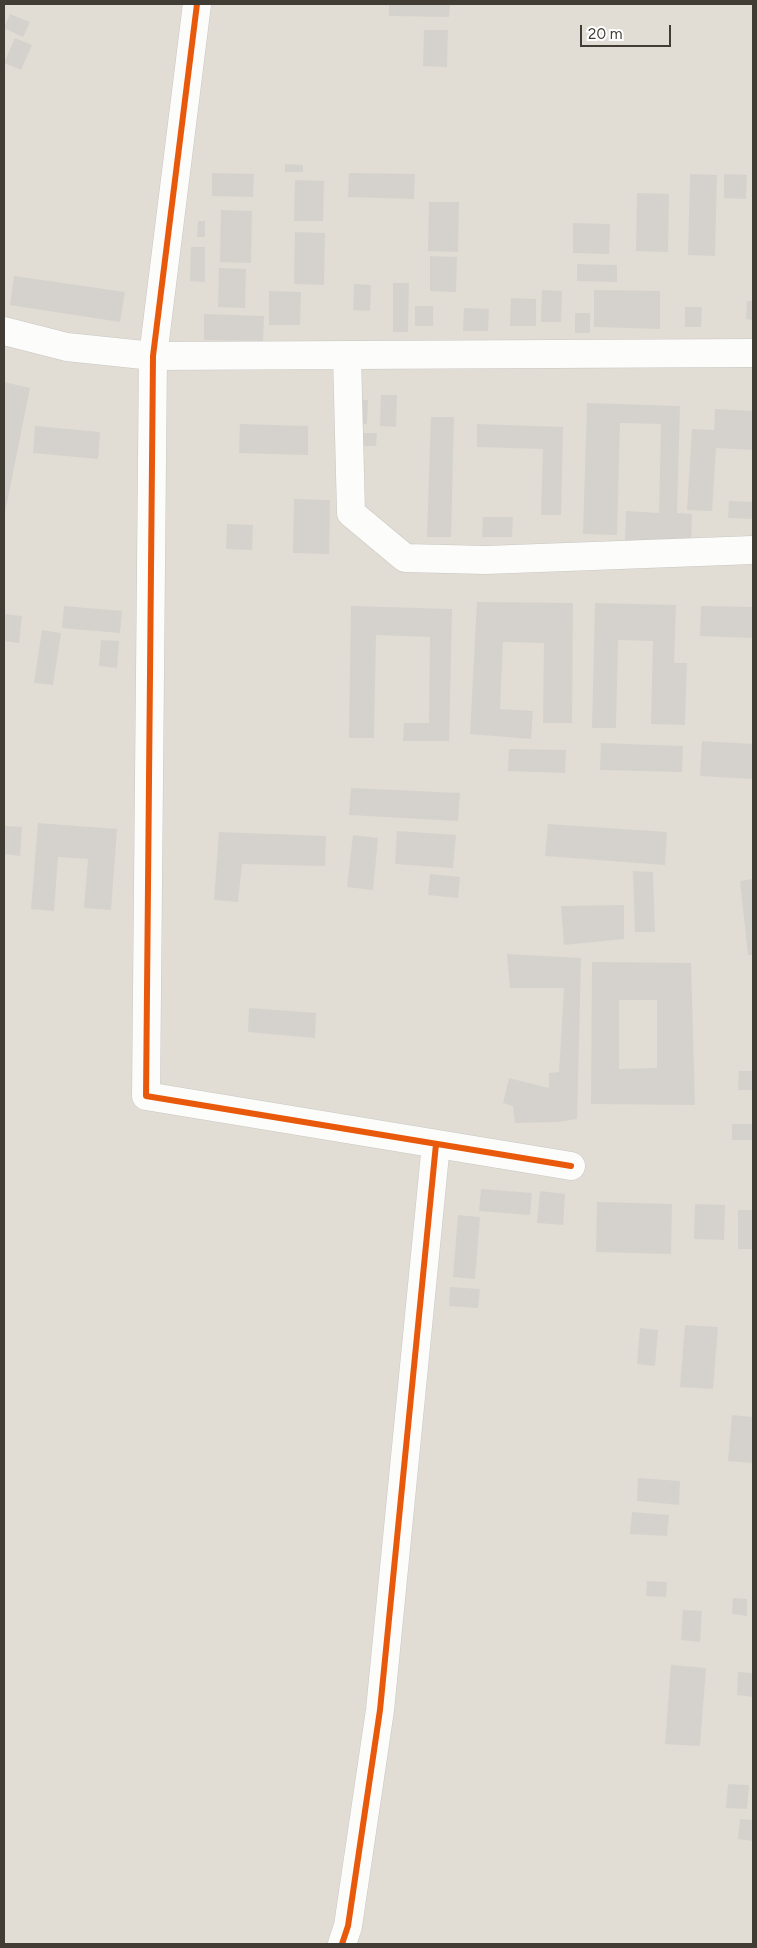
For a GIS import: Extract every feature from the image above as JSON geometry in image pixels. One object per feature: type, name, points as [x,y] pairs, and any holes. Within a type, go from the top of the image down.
[{"type":"street","points":[[197,4],[153,356],[146,1096],[571,1166]]},
{"type":"street","points":[[4,331],[67,347],[153,356],[753,353]]},
{"type":"street","points":[[348,355],[351,513],[405,558],[486,560],[753,550]]},
{"type":"street","points":[[342,1944],[348,1926],[380,1710],[436,1144]]},
{"type":"shaded area","points":[[4,4],[753,4],[753,1944],[4,1944]]},
{"type":"building","points":[[389,4],[450,4],[449,17],[389,16]]},
{"type":"building","points":[[10,14],[30,22],[23,37],[4,28]]},
{"type":"building","points":[[424,30],[448,30],[447,67],[423,66]]},
{"type":"building","points":[[15,38],[32,45],[21,70],[4,63]]},
{"type":"building","points":[[285,164],[303,165],[303,172],[285,172]]},
{"type":"building","points":[[212,173],[254,174],[253,197],[212,196]]},
{"type":"building","points":[[349,173],[415,174],[414,199],[348,197]]},
{"type":"building","points":[[690,174],[717,175],[715,256],[688,255]]},
{"type":"building","points":[[724,174],[747,175],[746,199],[724,198]]},
{"type":"building","points":[[295,180],[324,181],[323,221],[294,221]]},
{"type":"building","points":[[637,193],[669,194],[668,252],[636,251]]},
{"type":"building","points":[[429,202],[459,202],[458,252],[428,251]]},
{"type":"building","points":[[221,210],[252,211],[251,263],[220,262]]},
{"type":"building","points":[[198,221],[205,221],[205,237],[197,237]]},
{"type":"building","points":[[573,223],[610,224],[609,254],[573,253]]},
{"type":"building","points":[[295,232],[325,233],[324,285],[294,284]]},
{"type":"building","points":[[191,247],[205,247],[205,282],[190,281]]},
{"type":"building","points":[[430,256],[457,257],[456,292],[430,291]]},
{"type":"building","points":[[577,264],[617,265],[617,282],[577,281]]},
{"type":"building","points":[[219,268],[246,269],[245,308],[218,307]]},
{"type":"building","points":[[14,276],[125,292],[120,322],[10,305]]},
{"type":"building","points":[[393,283],[409,283],[408,332],[393,332]]},
{"type":"building","points":[[354,284],[371,285],[370,311],[353,310]]},
{"type":"building","points":[[542,290],[562,291],[561,322],[541,322]]},
{"type":"building","points":[[594,290],[660,291],[660,329],[594,327]]},
{"type":"building","points":[[269,291],[301,292],[300,325],[269,325]]},
{"type":"building","points":[[511,298],[536,299],[536,326],[510,326]]},
{"type":"building","points":[[747,301],[753,301],[753,320],[746,319]]},
{"type":"building","points":[[415,306],[433,306],[433,326],[415,326]]},
{"type":"building","points":[[685,307],[702,307],[701,327],[685,327]]},
{"type":"building","points":[[464,308],[489,309],[488,331],[463,331]]},
{"type":"building","points":[[575,313],[590,313],[590,333],[575,333]]},
{"type":"building","points":[[204,314],[264,316],[263,341],[204,340]]},
{"type":"building","points":[[4,382],[30,388],[5,513],[4,513]]},
{"type":"building","points":[[381,395],[397,395],[396,427],[380,426]]},
{"type":"building","points":[[356,400],[368,400],[367,424],[355,424]]},
{"type":"building","points":[[587,403],[680,406],[677,513],[692,514],[691,543],[625,541],[626,511],[659,513],[661,424],[620,423],[617,535],[583,534]]},
{"type":"building","points":[[715,409],[753,411],[753,450],[716,448],[712,511],[687,510],[692,429],[714,430]]},
{"type":"building","points":[[431,417],[454,417],[451,537],[427,537]]},
{"type":"building","points":[[240,424],[308,426],[308,455],[239,453]]},
{"type":"building","points":[[477,424],[563,427],[561,515],[541,515],[543,449],[477,447]]},
{"type":"building","points":[[35,426],[100,432],[98,459],[33,453]]},
{"type":"building","points":[[361,433],[377,433],[376,446],[361,446]]},
{"type":"building","points":[[294,499],[330,500],[329,554],[293,553]]},
{"type":"building","points":[[729,501],[753,502],[753,519],[728,518]]},
{"type":"building","points":[[483,517],[513,517],[512,537],[482,537]]},
{"type":"building","points":[[227,524],[253,525],[252,550],[226,549]]},
{"type":"building","points":[[477,602],[573,603],[572,723],[543,723],[544,643],[503,642],[500,709],[533,711],[531,739],[470,734]]},
{"type":"building","points":[[595,603],[676,605],[674,663],[687,663],[685,725],[651,724],[653,641],[618,640],[616,728],[592,728]]},
{"type":"building","points":[[64,606],[122,611],[120,633],[62,628]]},
{"type":"building","points":[[351,606],[452,609],[449,741],[403,741],[404,723],[429,723],[430,637],[376,635],[374,738],[349,738]]},
{"type":"building","points":[[701,606],[753,607],[753,638],[700,636]]},
{"type":"building","points":[[4,614],[22,616],[19,643],[4,641]]},
{"type":"building","points":[[42,630],[61,633],[53,685],[34,683]]},
{"type":"building","points":[[101,640],[119,641],[117,668],[99,666]]},
{"type":"building","points":[[702,741],[753,744],[753,779],[700,776]]},
{"type":"building","points":[[601,743],[683,746],[682,772],[600,770]]},
{"type":"building","points":[[509,749],[566,750],[565,773],[508,771]]},
{"type":"building","points":[[351,788],[460,793],[458,821],[349,815]]},
{"type":"building","points":[[38,823],[117,829],[111,910],[84,908],[88,859],[58,857],[54,911],[31,909]]},
{"type":"building","points":[[548,824],[667,832],[665,865],[545,856]]},
{"type":"building","points":[[4,826],[22,827],[20,856],[4,854]]},
{"type":"building","points":[[397,831],[456,835],[453,868],[395,864]]},
{"type":"building","points":[[219,832],[326,836],[325,866],[242,864],[238,902],[214,900]]},
{"type":"building","points":[[353,835],[378,838],[373,890],[347,887]]},
{"type":"building","points":[[633,871],[653,872],[655,932],[635,932]]},
{"type":"building","points":[[430,874],[460,877],[458,898],[428,895]]},
{"type":"building","points":[[753,879],[753,955],[748,955],[740,881]]},
{"type":"building","points":[[624,905],[624,939],[564,945],[561,906]]},
{"type":"building","points":[[507,954],[581,958],[577,1119],[558,1122],[515,1123],[513,1106],[503,1103],[509,1078],[549,1088],[549,1073],[559,1072],[564,988],[510,988]]},
{"type":"building","points":[[592,962],[691,963],[695,1105],[591,1104]],"holes":[[[619,1000],[657,1000],[657,1068],[619,1069]]]},
{"type":"building","points":[[249,1008],[316,1013],[315,1038],[248,1032]]},
{"type":"building","points":[[739,1071],[753,1071],[753,1090],[738,1090]]},
{"type":"building","points":[[732,1124],[753,1124],[753,1140],[732,1140]]},
{"type":"building","points":[[481,1189],[532,1193],[530,1215],[479,1211]]},
{"type":"building","points":[[540,1191],[565,1194],[563,1225],[537,1223]]},
{"type":"building","points":[[597,1202],[672,1204],[671,1254],[596,1252]]},
{"type":"building","points":[[695,1204],[725,1205],[724,1240],[694,1239]]},
{"type":"building","points":[[738,1210],[753,1210],[753,1249],[738,1249]]},
{"type":"building","points":[[458,1215],[480,1217],[475,1279],[453,1277]]},
{"type":"building","points":[[450,1287],[480,1289],[478,1308],[449,1306]]},
{"type":"building","points":[[685,1325],[718,1327],[713,1389],[680,1387]]},
{"type":"building","points":[[640,1328],[658,1330],[655,1366],[637,1364]]},
{"type":"building","points":[[732,1415],[753,1417],[753,1463],[728,1461]]},
{"type":"building","points":[[638,1478],[680,1481],[679,1505],[637,1501]]},
{"type":"building","points":[[632,1512],[669,1515],[667,1536],[630,1534]]},
{"type":"building","points":[[647,1581],[667,1582],[666,1597],[646,1596]]},
{"type":"building","points":[[733,1598],[747,1599],[747,1616],[732,1614]]},
{"type":"building","points":[[683,1610],[702,1611],[700,1642],[681,1640]]},
{"type":"building","points":[[671,1665],[706,1668],[700,1746],[665,1744]]},
{"type":"building","points":[[738,1672],[753,1673],[753,1697],[737,1695]]},
{"type":"building","points":[[728,1784],[749,1785],[747,1809],[726,1808]]},
{"type":"building","points":[[740,1819],[753,1820],[753,1841],[738,1839]]},
{"type":"cycle path","points":[[197,4],[153,356],[146,1096],[571,1166]]},
{"type":"cycle path","points":[[342,1944],[348,1926],[380,1710],[436,1144]]}]
